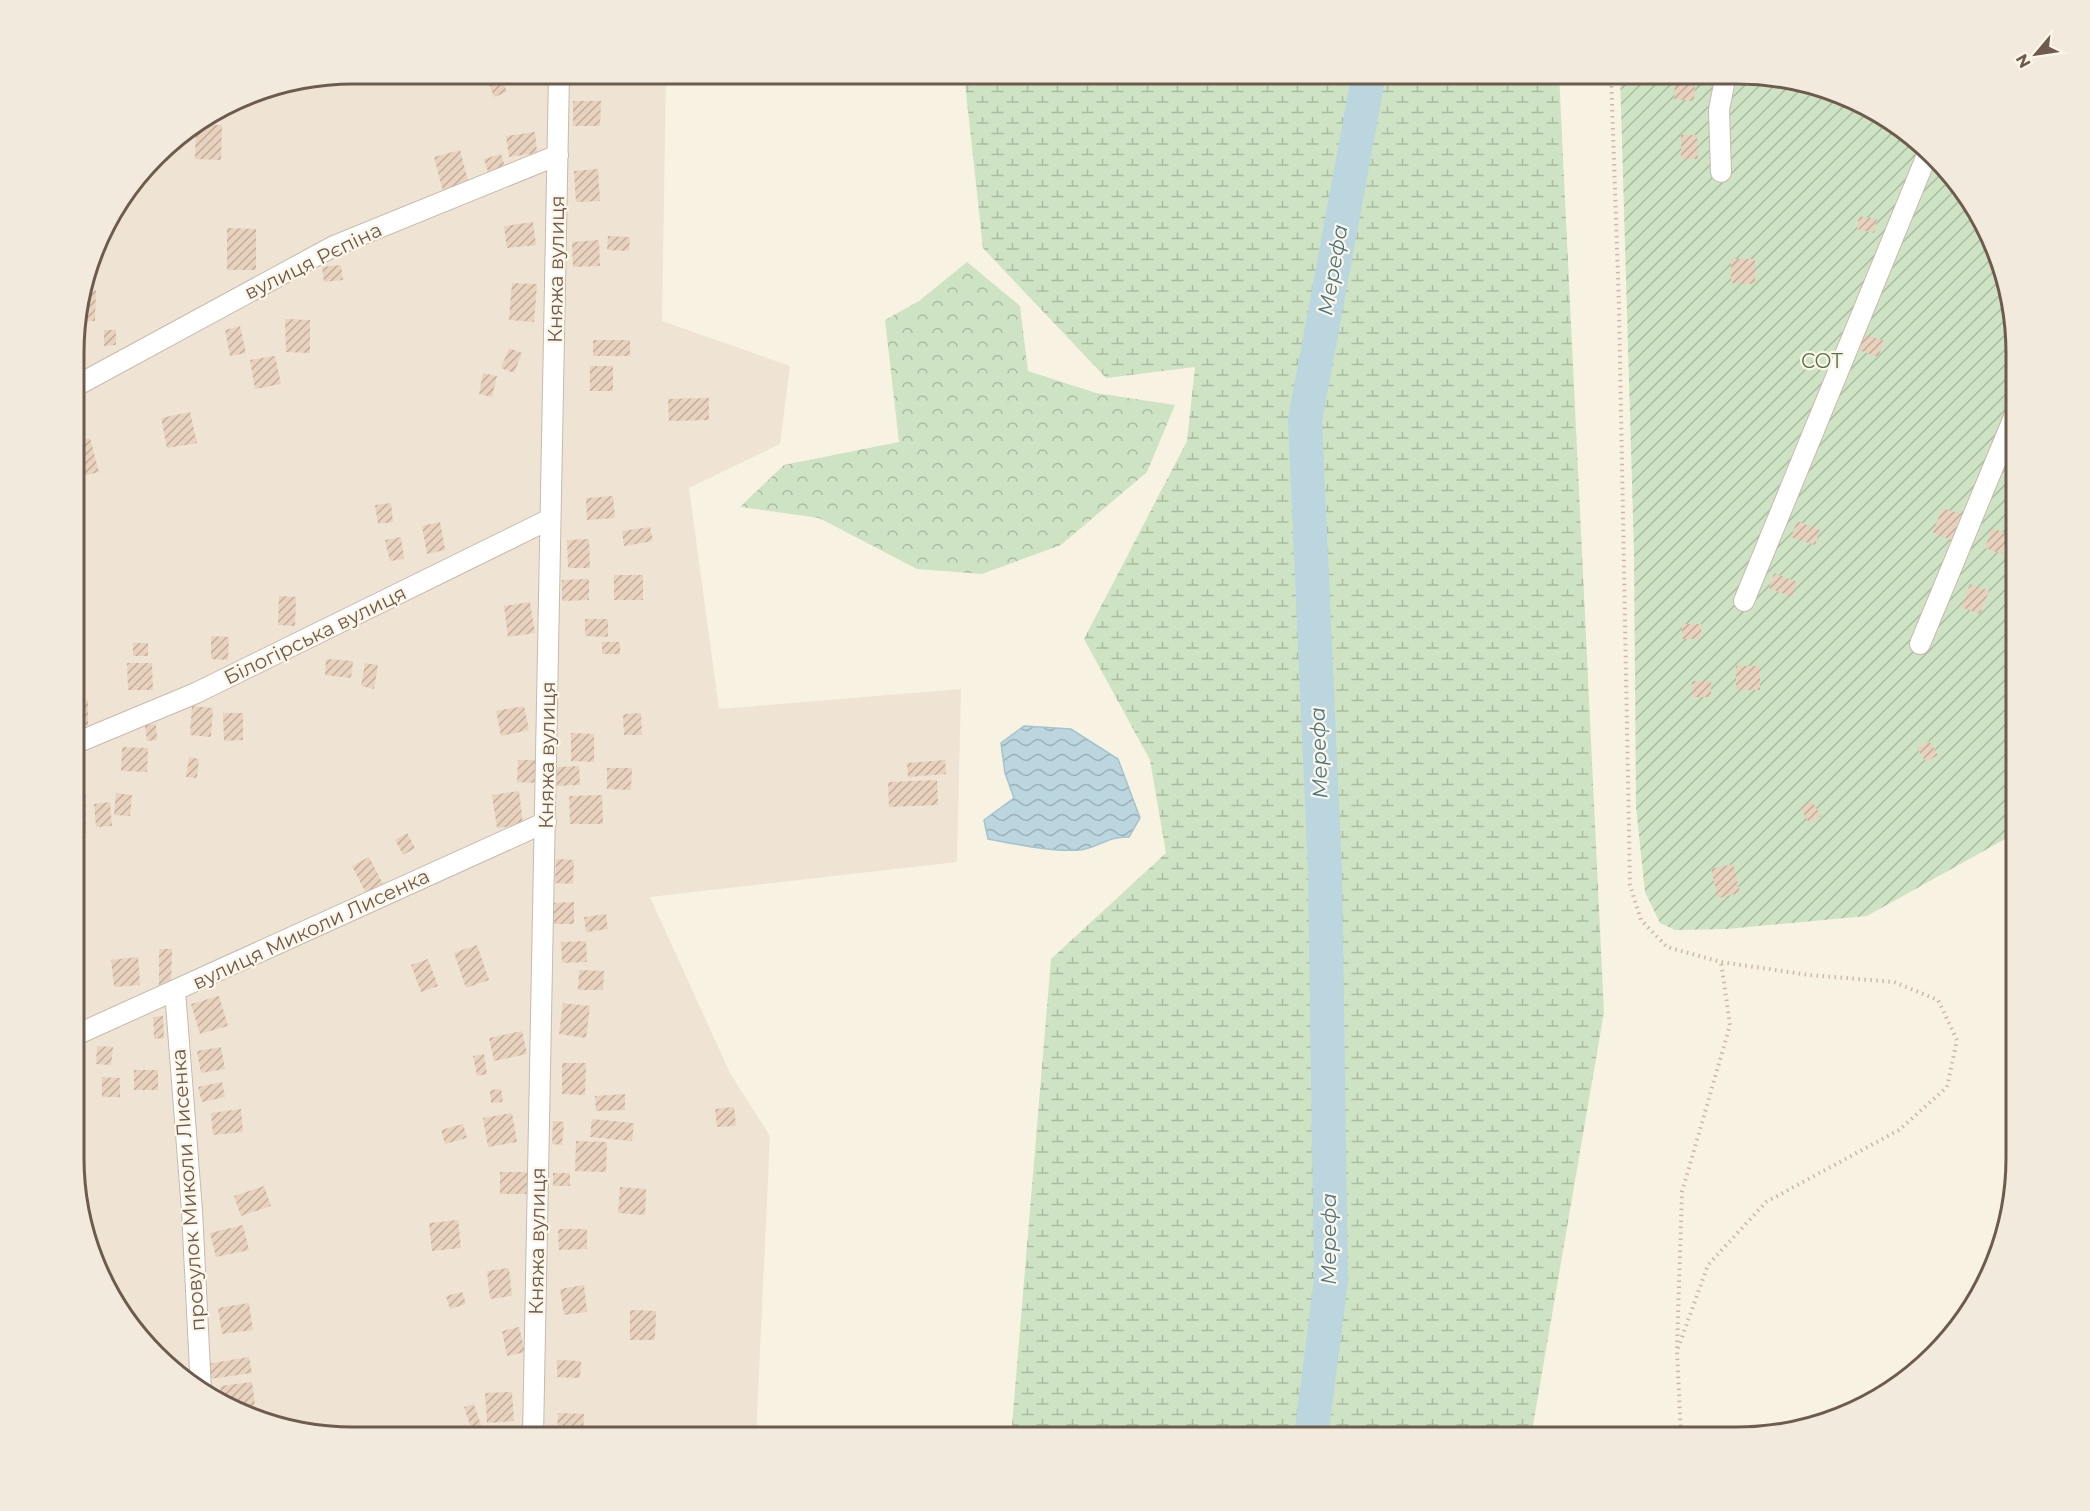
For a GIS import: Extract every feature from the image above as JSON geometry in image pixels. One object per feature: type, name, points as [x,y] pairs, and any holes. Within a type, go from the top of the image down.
[{"type":"street","name":"Княжа вулиця","points":[[533,1427],[559,84]]},
{"type":"street","points":[[1721,172],[1719,110],[1724,84]]},
{"type":"street","name":"вулиця Рєпіна","points":[[84,382],[334,246],[558,155]]},
{"type":"street","points":[[1744,601],[1925,161]]},
{"type":"street","points":[[1920,644],[2006,436]]},
{"type":"street","name":"Білогірська вулиця","points":[[84,740],[196,693],[550,519]]},
{"type":"street","name":"вулиця Миколи Лисенка","points":[[84,1031],[546,822]]},
{"type":"street","name":"провулок Миколи Лисенка","points":[[175,991],[192,1211],[200,1380]]},
{"type":"path","points":[[1611,84],[1619,306],[1630,885],[1641,920],[1666,947],[1722,962],[1809,975],[1894,982],[1938,1000],[1956,1040],[1947,1087],[1899,1130],[1766,1202],[1708,1265],[1677,1351]]},
{"type":"path","points":[[1681,1427],[1677,1351],[1682,1192],[1730,1025],[1722,962]]},
{"type":"shaded area","points":[[666,84],[662,321],[790,366],[780,444],[689,488],[719,709],[961,689],[957,862],[650,897],[730,1073],[770,1136],[756,1427],[353,1427],[300,1422],[250,1407],[203,1382],[175,1360],[151,1336],[120,1293],[104,1261],[93,1228],[86,1193],[84,1158],[84,353],[86,318],[98,266],[129,203],[151,175],[175,151],[218,120],[266,98],[318,86]]},
{"type":"green space","points":[[965,84],[1559,84],[1604,1012],[1533,1427],[1012,1427],[1051,959],[1166,853],[1150,760],[1084,639],[1187,441],[1195,367],[1106,378],[983,248]]},
{"type":"green space","name":"СОТ","points":[[1620,84],[1772,86],[1824,98],[1872,120],[1915,151],[1939,175],[1961,203],[1986,250],[2001,300],[2006,353],[2006,839],[1867,916],[1726,929],[1675,930],[1660,923],[1645,892],[1636,807],[1634,551]]},
{"type":"green space","points":[[967,262],[1020,306],[1028,371],[1096,393],[1175,405],[1147,472],[1061,545],[982,574],[917,569],[819,518],[740,507],[784,465],[899,442],[885,320],[919,301]]},
{"type":"water","points":[[1024,726],[1071,729],[1118,759],[1140,818],[1129,837],[1115,838],[1080,850],[1058,850],[988,839],[984,820],[1014,798],[1005,773],[1001,743]]},
{"type":"building","points":[[489,84],[504,84],[507,92],[494,97]]},
{"type":"building","points":[[1675,84],[1695,84],[1694,101],[1674,99]]},
{"type":"building","points":[[573,101],[601,101],[600,126],[573,126]]},
{"type":"building","points":[[210,125],[222,125],[221,160],[195,159],[196,135]]},
{"type":"building","points":[[535,132],[537,153],[509,157],[506,136]]},
{"type":"building","points":[[1681,135],[1697,135],[1698,159],[1681,159]]},
{"type":"building","points":[[460,150],[469,184],[443,191],[434,157]]},
{"type":"building","points":[[501,154],[505,167],[488,172],[484,159]]},
{"type":"building","points":[[598,169],[600,201],[576,202],[574,171]]},
{"type":"building","points":[[1859,216],[1877,219],[1874,233],[1857,229]]},
{"type":"building","points":[[533,222],[536,245],[507,248],[504,226]]},
{"type":"building","points":[[227,228],[256,229],[256,270],[227,270]]},
{"type":"building","points":[[608,236],[630,237],[629,251],[607,250]]},
{"type":"building","points":[[599,240],[600,266],[573,267],[572,242]]},
{"type":"building","points":[[1731,259],[1755,259],[1755,284],[1731,283]]},
{"type":"building","points":[[341,265],[343,280],[324,282],[322,267]]},
{"type":"building","points":[[512,283],[537,284],[534,322],[509,320]]},
{"type":"building","points":[[91,290],[96,290],[95,321],[86,321]]},
{"type":"building","points":[[285,319],[310,320],[310,353],[286,352]]},
{"type":"building","points":[[240,326],[246,353],[230,356],[225,330]]},
{"type":"building","points":[[104,330],[116,330],[116,345],[104,346]]},
{"type":"building","points":[[1864,334],[1884,341],[1878,357],[1859,350]]},
{"type":"building","points":[[593,340],[630,340],[630,356],[593,356]]},
{"type":"building","points":[[509,348],[522,353],[514,373],[501,368]]},
{"type":"building","points":[[275,356],[281,384],[255,389],[250,360]]},
{"type":"building","points":[[590,366],[613,366],[613,391],[590,391]]},
{"type":"building","points":[[483,373],[497,376],[492,397],[479,394]]},
{"type":"building","points":[[709,398],[709,420],[669,421],[668,399]]},
{"type":"building","points":[[190,412],[197,443],[167,448],[161,418]]},
{"type":"building","points":[[90,438],[99,472],[84,476],[84,440]]},
{"type":"building","points":[[613,496],[615,518],[587,520],[586,498]]},
{"type":"building","points":[[391,503],[393,522],[378,524],[375,505]]},
{"type":"building","points":[[1942,508],[1961,514],[1952,540],[1933,533]]},
{"type":"building","points":[[1797,521],[1820,530],[1815,545],[1791,537]]},
{"type":"building","points":[[440,522],[445,550],[427,554],[422,526]]},
{"type":"building","points":[[650,527],[653,541],[624,546],[622,531]]},
{"type":"building","points":[[1992,528],[2006,533],[2002,554],[1985,548]]},
{"type":"building","points":[[401,537],[404,559],[390,561],[385,540]]},
{"type":"building","points":[[589,539],[590,568],[568,568],[567,540]]},
{"type":"building","points":[[1774,573],[1797,582],[1792,597],[1769,588]]},
{"type":"building","points":[[614,575],[643,575],[643,600],[614,600]]},
{"type":"building","points":[[589,579],[589,600],[562,601],[562,580]]},
{"type":"building","points":[[1970,584],[1989,591],[1980,614],[1961,607]]},
{"type":"building","points":[[279,596],[296,597],[295,626],[278,625]]},
{"type":"building","points":[[530,602],[535,633],[508,637],[504,606]]},
{"type":"building","points":[[585,619],[608,619],[608,637],[585,636]]},
{"type":"building","points":[[1682,624],[1701,624],[1701,639],[1682,639]]},
{"type":"building","points":[[211,636],[229,637],[228,660],[211,659]]},
{"type":"building","points":[[602,642],[620,642],[620,654],[602,654]]},
{"type":"building","points":[[133,643],[148,643],[148,656],[133,656]]},
{"type":"building","points":[[326,659],[353,661],[351,678],[325,675]]},
{"type":"building","points":[[127,663],[152,663],[153,690],[128,690]]},
{"type":"building","points":[[365,663],[378,665],[374,689],[361,686]]},
{"type":"building","points":[[1736,666],[1760,666],[1760,690],[1736,690]]},
{"type":"building","points":[[1692,681],[1711,681],[1711,697],[1692,697]]},
{"type":"building","points":[[84,700],[88,700],[88,725],[84,725]]},
{"type":"building","points":[[192,706],[213,708],[211,737],[190,735]]},
{"type":"building","points":[[524,706],[529,730],[501,736],[496,711]]},
{"type":"building","points":[[223,713],[243,713],[243,740],[224,741]]},
{"type":"building","points":[[641,713],[642,735],[624,735],[623,714]]},
{"type":"building","points":[[156,724],[157,740],[147,741],[145,725]]},
{"type":"building","points":[[571,733],[594,734],[594,762],[571,761]]},
{"type":"building","points":[[1929,741],[1938,755],[1926,762],[1917,748]]},
{"type":"building","points":[[122,747],[148,748],[147,772],[121,771]]},
{"type":"building","points":[[189,757],[199,759],[197,778],[186,777]]},
{"type":"building","points":[[518,760],[535,760],[535,783],[517,782]]},
{"type":"building","points":[[945,760],[946,774],[908,777],[907,763]]},
{"type":"building","points":[[579,766],[580,785],[557,786],[557,767]]},
{"type":"building","points":[[607,768],[632,768],[631,790],[607,789]]},
{"type":"building","points":[[937,780],[938,805],[889,807],[888,782]]},
{"type":"building","points":[[519,791],[523,825],[497,828],[492,795]]},
{"type":"building","points":[[116,793],[132,795],[130,816],[114,815]]},
{"type":"building","points":[[84,794],[86,794],[86,833],[84,833]]},
{"type":"building","points":[[602,795],[603,824],[570,824],[569,796]]},
{"type":"building","points":[[1812,801],[1821,816],[1809,823],[1800,807]]},
{"type":"building","points":[[110,802],[112,826],[96,827],[94,804]]},
{"type":"building","points":[[407,833],[415,848],[403,855],[395,840]]},
{"type":"building","points":[[369,857],[383,884],[366,893],[352,866]]},
{"type":"building","points":[[556,859],[574,860],[573,884],[555,883]]},
{"type":"building","points":[[1733,864],[1740,893],[1718,898],[1711,869]]},
{"type":"building","points":[[574,902],[574,924],[554,924],[554,903]]},
{"type":"building","points":[[606,914],[608,929],[586,932],[584,917]]},
{"type":"building","points":[[586,941],[587,962],[562,963],[561,942]]},
{"type":"building","points":[[477,945],[489,980],[466,988],[454,953]]},
{"type":"building","points":[[159,949],[172,949],[171,985],[159,985]]},
{"type":"building","points":[[138,957],[140,985],[114,987],[111,960]]},
{"type":"building","points":[[428,959],[438,986],[421,992],[411,965]]},
{"type":"building","points":[[579,970],[604,971],[603,990],[578,990]]},
{"type":"building","points":[[219,996],[228,1026],[200,1034],[191,1004]]},
{"type":"building","points":[[563,1003],[590,1006],[586,1038],[559,1034]]},
{"type":"building","points":[[163,1016],[164,1038],[154,1039],[153,1017]]},
{"type":"building","points":[[522,1031],[527,1054],[494,1061],[489,1038]]},
{"type":"building","points":[[97,1046],[113,1047],[111,1065],[96,1064]]},
{"type":"building","points":[[221,1047],[225,1069],[201,1073],[197,1051]]},
{"type":"building","points":[[484,1054],[487,1074],[477,1076],[473,1056]]},
{"type":"building","points":[[562,1063],[586,1063],[585,1095],[562,1094]]},
{"type":"building","points":[[134,1070],[158,1070],[158,1090],[134,1090]]},
{"type":"building","points":[[102,1077],[120,1078],[120,1097],[102,1097]]},
{"type":"building","points":[[222,1082],[225,1097],[202,1102],[198,1087]]},
{"type":"building","points":[[501,1089],[503,1102],[491,1103],[490,1090]]},
{"type":"building","points":[[625,1094],[625,1110],[596,1111],[595,1096]]},
{"type":"building","points":[[734,1107],[736,1126],[717,1127],[715,1109]]},
{"type":"building","points":[[241,1109],[243,1132],[213,1135],[211,1113]]},
{"type":"building","points":[[512,1113],[517,1142],[488,1147],[483,1118]]},
{"type":"building","points":[[592,1119],[634,1123],[632,1141],[590,1137]]},
{"type":"building","points":[[553,1121],[564,1122],[562,1145],[552,1144]]},
{"type":"building","points":[[463,1124],[467,1138],[445,1144],[441,1130]]},
{"type":"building","points":[[576,1141],[607,1142],[606,1172],[575,1171]]},
{"type":"building","points":[[500,1172],[528,1172],[528,1194],[500,1194]]},
{"type":"building","points":[[553,1173],[570,1173],[570,1186],[553,1186]]},
{"type":"building","points":[[264,1186],[271,1206],[241,1216],[234,1196]]},
{"type":"building","points":[[620,1187],[646,1189],[645,1215],[618,1213]]},
{"type":"building","points":[[458,1220],[461,1248],[432,1251],[429,1223]]},
{"type":"building","points":[[243,1225],[249,1250],[216,1257],[210,1233]]},
{"type":"building","points":[[558,1229],[587,1229],[587,1249],[559,1250]]},
{"type":"building","points":[[509,1268],[512,1296],[490,1299],[487,1271]]},
{"type":"building","points":[[584,1285],[587,1312],[564,1315],[560,1289]]},
{"type":"building","points":[[462,1292],[466,1304],[450,1309],[446,1296]]},
{"type":"building","points":[[249,1303],[253,1330],[222,1334],[218,1308]]},
{"type":"building","points":[[630,1310],[656,1311],[655,1340],[630,1340]]},
{"type":"building","points":[[519,1327],[525,1352],[507,1356],[502,1331]]},
{"type":"building","points":[[249,1357],[252,1373],[209,1379],[207,1364]]},
{"type":"building","points":[[557,1360],[581,1361],[580,1378],[557,1377]]},
{"type":"building","points":[[252,1382],[256,1409],[221,1392],[220,1386]]},
{"type":"building","points":[[512,1392],[514,1421],[487,1423],[485,1393]]},
{"type":"building","points":[[474,1404],[482,1427],[471,1427],[464,1407]]},
{"type":"building","points":[[558,1413],[584,1414],[583,1427],[557,1427]]},
{"type":"waterway","name":"Мерефа","points":[[1312,1427],[1331,1280],[1325,871],[1305,420],[1367,84]]}]
